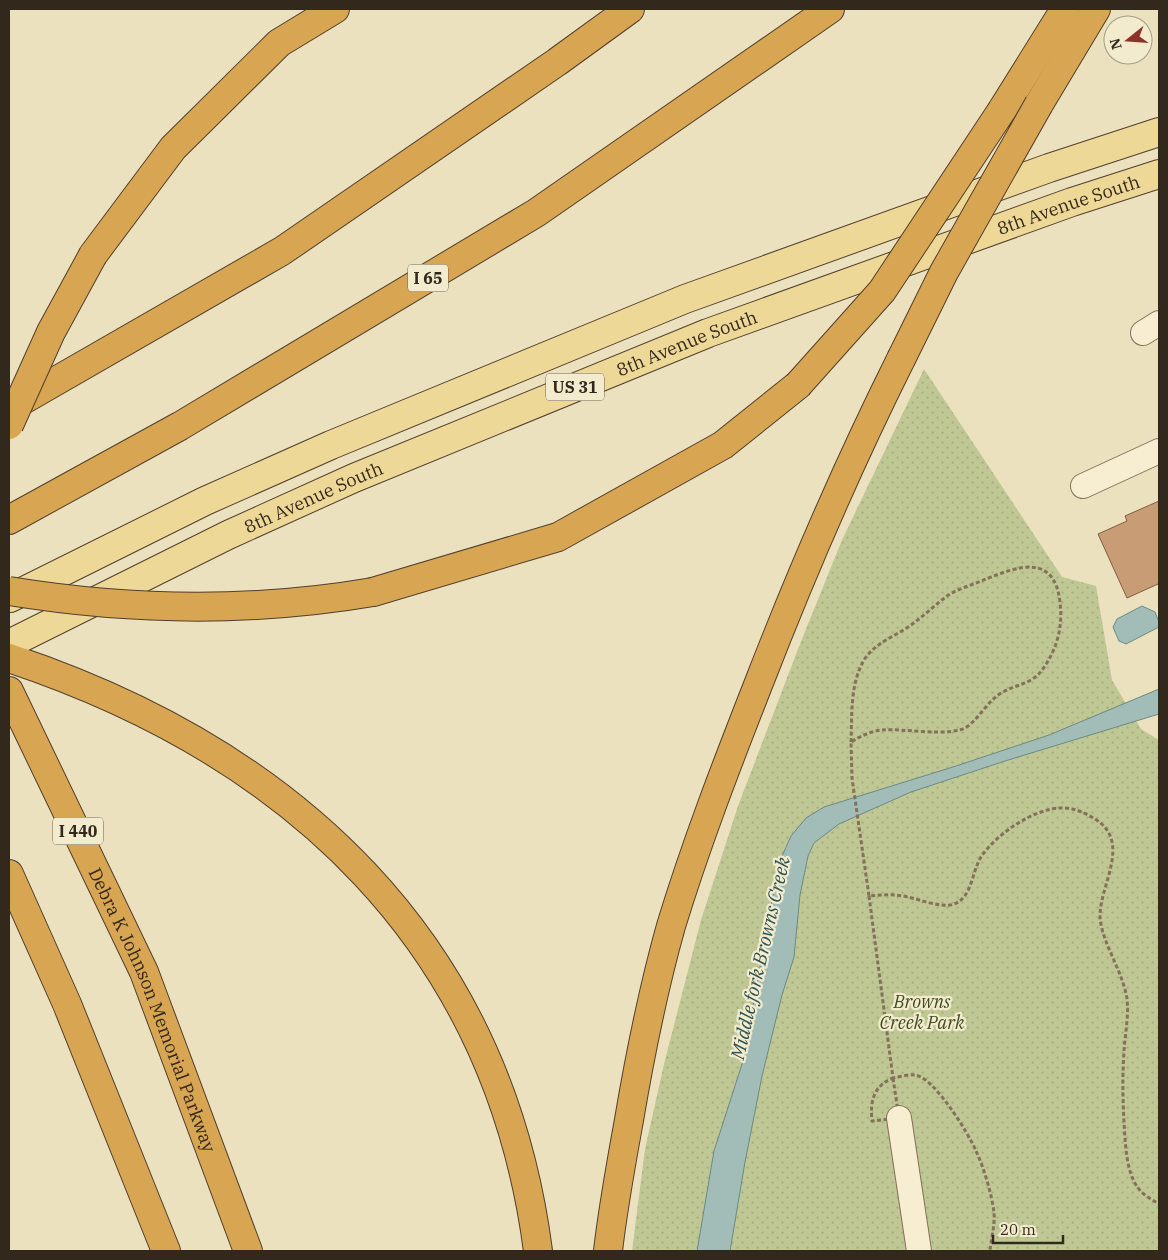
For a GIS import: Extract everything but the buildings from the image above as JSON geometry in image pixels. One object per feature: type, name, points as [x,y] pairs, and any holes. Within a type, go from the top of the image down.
[{"type":"highway","points":[[9,426],[51,332],[94,255],[173,148],[279,43],[335,9]]},
{"type":"highway","points":[[9,408],[282,251],[557,62],[630,9]]},
{"type":"highway","name":"I 65","points":[[9,520],[180,426],[536,213],[830,9]]},
{"type":"highway","points":[[9,590],[72,600],[133,606],[194,608],[289,604],[373,592],[558,537],[723,445],[798,385],[882,291],[1002,110],[1065,9]]},
{"type":"highway","points":[[608,1251],[644,1032],[671,926],[732,750],[786,613],[850,464],[901,359],[944,272],[1039,104],[1096,9]]},
{"type":"highway","points":[[9,658],[61,677],[140,710],[202,744],[240,768],[301,813],[351,859],[384,894],[418,938],[444,978],[476,1036],[494,1075],[522,1164],[534,1218],[538,1251]]},
{"type":"highway","name":"Debra K Johnson Memorial Parkway","points":[[9,691],[144,972],[248,1251]]},
{"type":"highway","points":[[9,874],[67,1004],[166,1251]]},
{"type":"main road","points":[[1096,152],[1159,117]]},
{"type":"main road","name":"US 31","points":[[9,598],[205,501],[340,441],[686,299],[1096,152],[1159,132]]},
{"type":"main road","name":"8th Avenue South","points":[[9,644],[228,535],[354,478],[681,344],[1053,209],[1159,174]]},
{"type":"street","points":[[1083,486],[1159,451]]},
{"type":"street","points":[[899,1118],[919,1251]]},
{"type":"path","points":[[851,742],[861,736],[881,730],[947,732],[962,729],[968,726],[999,695],[1033,679],[1042,670],[1052,654],[1060,634],[1061,622],[1058,589],[1051,576],[1039,568],[1025,567],[1002,573],[949,595],[916,622],[876,647],[865,659],[854,689],[851,742],[852,778],[893,1078],[915,1074],[924,1078],[932,1085],[955,1115],[971,1140],[978,1156],[992,1206],[993,1222],[990,1251]]},
{"type":"path","points":[[869,896],[902,896],[943,905],[951,905],[958,902],[964,897],[982,856],[988,848],[1011,829],[1038,812],[1056,808],[1076,810],[1094,818],[1106,828],[1111,838],[1113,854],[1100,916],[1127,1000],[1122,1096],[1126,1154],[1136,1186],[1159,1204]]},
{"type":"green space","name":"Browns Creek Park","points":[[924,369],[1062,577],[1096,586],[1112,680],[1141,729],[1159,740],[1159,1251],[632,1251],[645,1149],[664,1064],[701,920],[738,806],[842,540]]},
{"type":"water","points":[[1142,606],[1155,612],[1159,627],[1126,644],[1119,641],[1113,627],[1117,619]]},
{"type":"water","points":[[1159,689],[1159,714],[911,792],[839,824],[814,843],[808,856],[800,895],[794,957],[782,995],[762,1076],[730,1251],[697,1251],[714,1151],[743,1061],[779,863],[791,836],[806,818],[824,807],[1049,735]]},
{"type":"water label","name":"Middle fork Browns Creek","points":[[760,958]]}]
